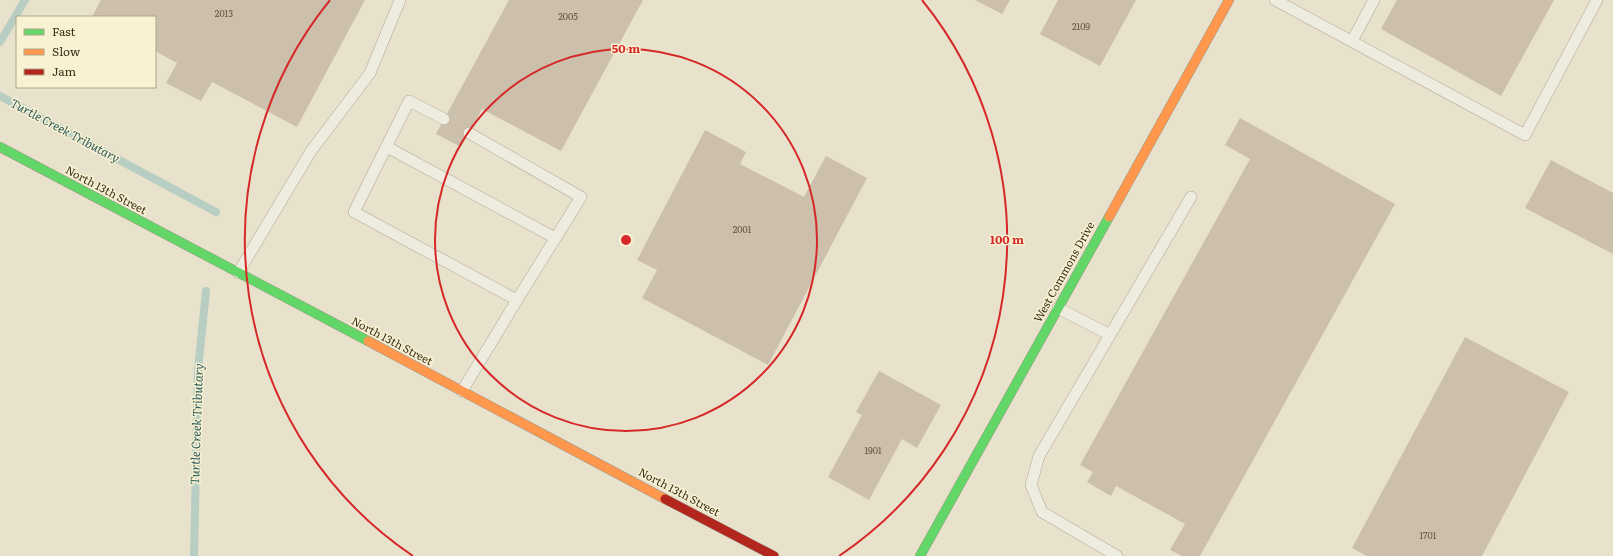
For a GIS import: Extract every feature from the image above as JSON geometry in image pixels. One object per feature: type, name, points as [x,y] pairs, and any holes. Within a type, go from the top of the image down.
[{"type":"main road","name":"West Commons Drive","points":[[920,556],[1229,0]]},
{"type":"main road","name":"North 13th Street","points":[[0,147],[774,556]]},
{"type":"lane","points":[[238,273],[311,151],[370,73],[400,0]]},
{"type":"lane","points":[[1275,0],[1525,134],[1597,0]]},
{"type":"lane","points":[[1352,41],[1374,0]]},
{"type":"lane","points":[[444,119],[409,102],[354,212],[517,300]]},
{"type":"lane","points":[[462,392],[581,197],[469,134]]},
{"type":"lane","points":[[387,147],[555,238]]},
{"type":"lane","points":[[1117,556],[1042,512],[1031,485],[1039,456],[1191,197]]},
{"type":"lane","points":[[1058,308],[1110,335]]},
{"type":"building","points":[[101,0],[365,0],[297,127],[212,82],[201,101],[166,83],[177,63],[156,52],[156,16],[93,16]]},
{"type":"building","points":[[509,0],[643,0],[561,151],[482,109],[461,147],[436,134]]},
{"type":"building","points":[[975,0],[1010,0],[1002,14]]},
{"type":"building","points":[[1058,0],[1136,0],[1100,66],[1040,34]]},
{"type":"building","points":[[1397,0],[1554,0],[1501,96],[1381,29]]},
{"type":"building","points":[[1240,118],[1395,204],[1200,556],[1182,556],[1170,550],[1185,524],[1116,486],[1111,496],[1087,482],[1093,472],[1080,465],[1250,159],[1225,145]]},
{"type":"building","points":[[705,130],[746,152],[740,164],[804,197],[826,156],[867,178],[768,365],[642,298],[657,270],[637,260]]},
{"type":"building","points":[[1551,160],[1613,193],[1613,254],[1525,208]]},
{"type":"building","points":[[1465,337],[1569,392],[1482,556],[1367,556],[1352,548]]},
{"type":"building","points":[[879,371],[941,405],[917,448],[902,439],[869,500],[828,477],[862,415],[856,412]]},
{"type":"waterway","name":"Turtle Creek Tributary","points":[[0,42],[25,0]]},
{"type":"waterway","name":"Turtle Creek Tributary","points":[[0,96],[216,212]]},
{"type":"waterway","name":"Turtle Creek Tributary","points":[[194,556],[198,370],[206,291]]},
{"type":"traffic: fast","points":[[0,147],[368,341]]},
{"type":"traffic: fast","points":[[920,556],[1109,217]]},
{"type":"traffic: slow","points":[[1109,217],[1229,0]]},
{"type":"traffic: slow","points":[[368,341],[665,499]]},
{"type":"traffic: jam","points":[[665,499],[774,556]]}]
